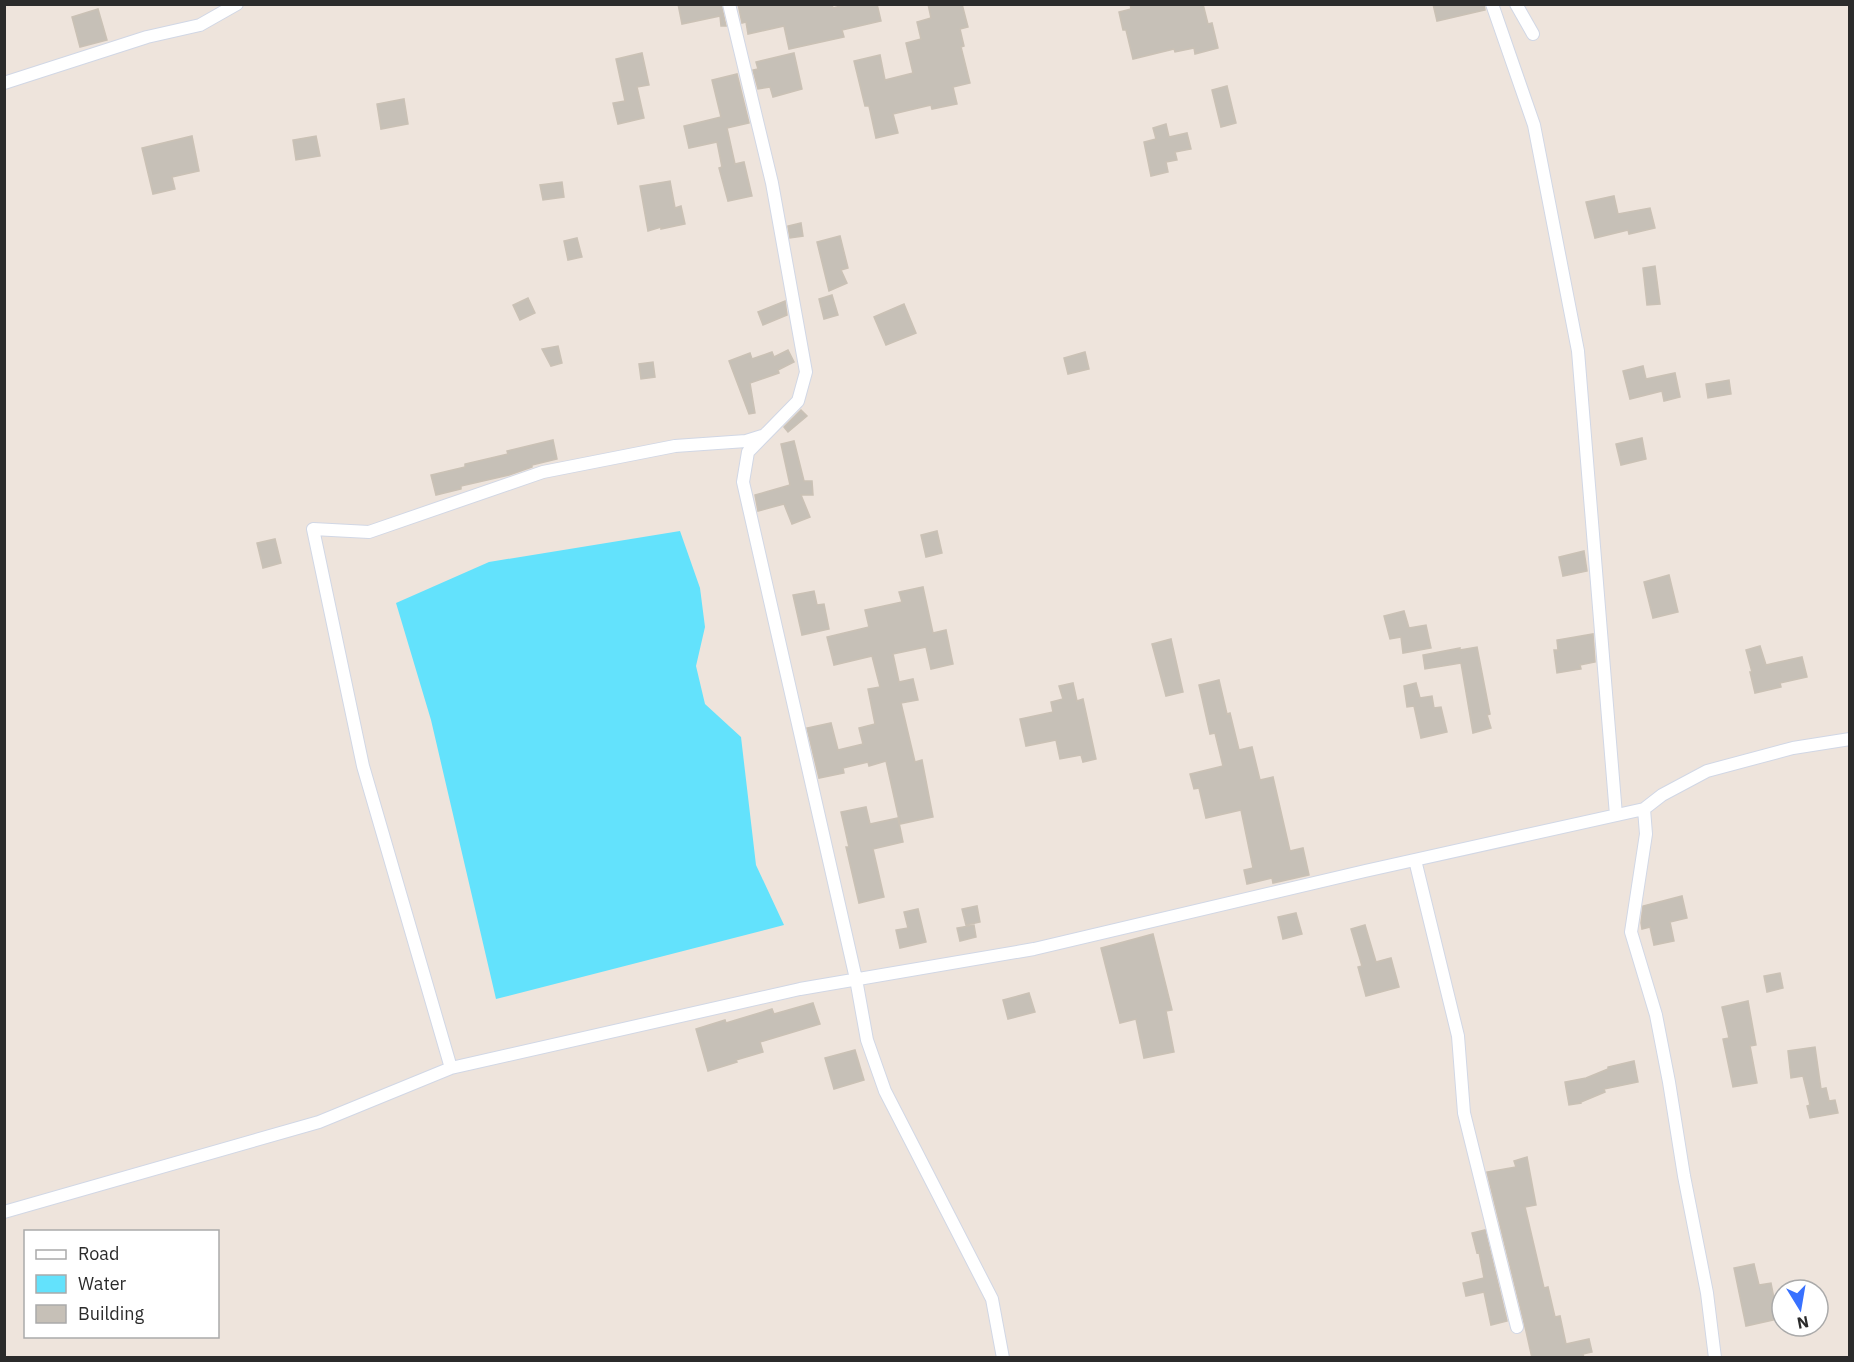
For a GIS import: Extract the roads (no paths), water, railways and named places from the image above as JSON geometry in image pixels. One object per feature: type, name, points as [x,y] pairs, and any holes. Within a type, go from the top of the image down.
[{"type":"street","points":[[4,83],[147,37],[200,25],[237,4]]},
{"type":"street","points":[[729,4],[772,183],[806,372],[798,401],[748,452],[743,482],[856,979],[867,1040],[885,1091],[992,1299],[1004,1358]]},
{"type":"street","points":[[1492,4],[1534,125],[1578,351],[1616,815]]},
{"type":"street","points":[[1516,4],[1533,34]]},
{"type":"street","points":[[451,1068],[363,766],[313,529],[369,532],[543,472],[675,446],[746,441],[765,435]]},
{"type":"street","points":[[4,1212],[319,1122],[451,1068],[800,989],[1034,949],[1644,809],[1662,795],[1707,771],[1793,748],[1850,739]]},
{"type":"street","points":[[1644,809],[1646,834],[1630,932],[1656,1015],[1707,1293],[1715,1358]]},
{"type":"street","points":[[1415,860],[1458,1036],[1464,1113],[1517,1327]]},
{"type":"water","points":[[680,531],[700,588],[705,627],[696,666],[705,704],[741,737],[756,865],[784,925],[496,999],[431,720],[396,603],[489,562]]}]
